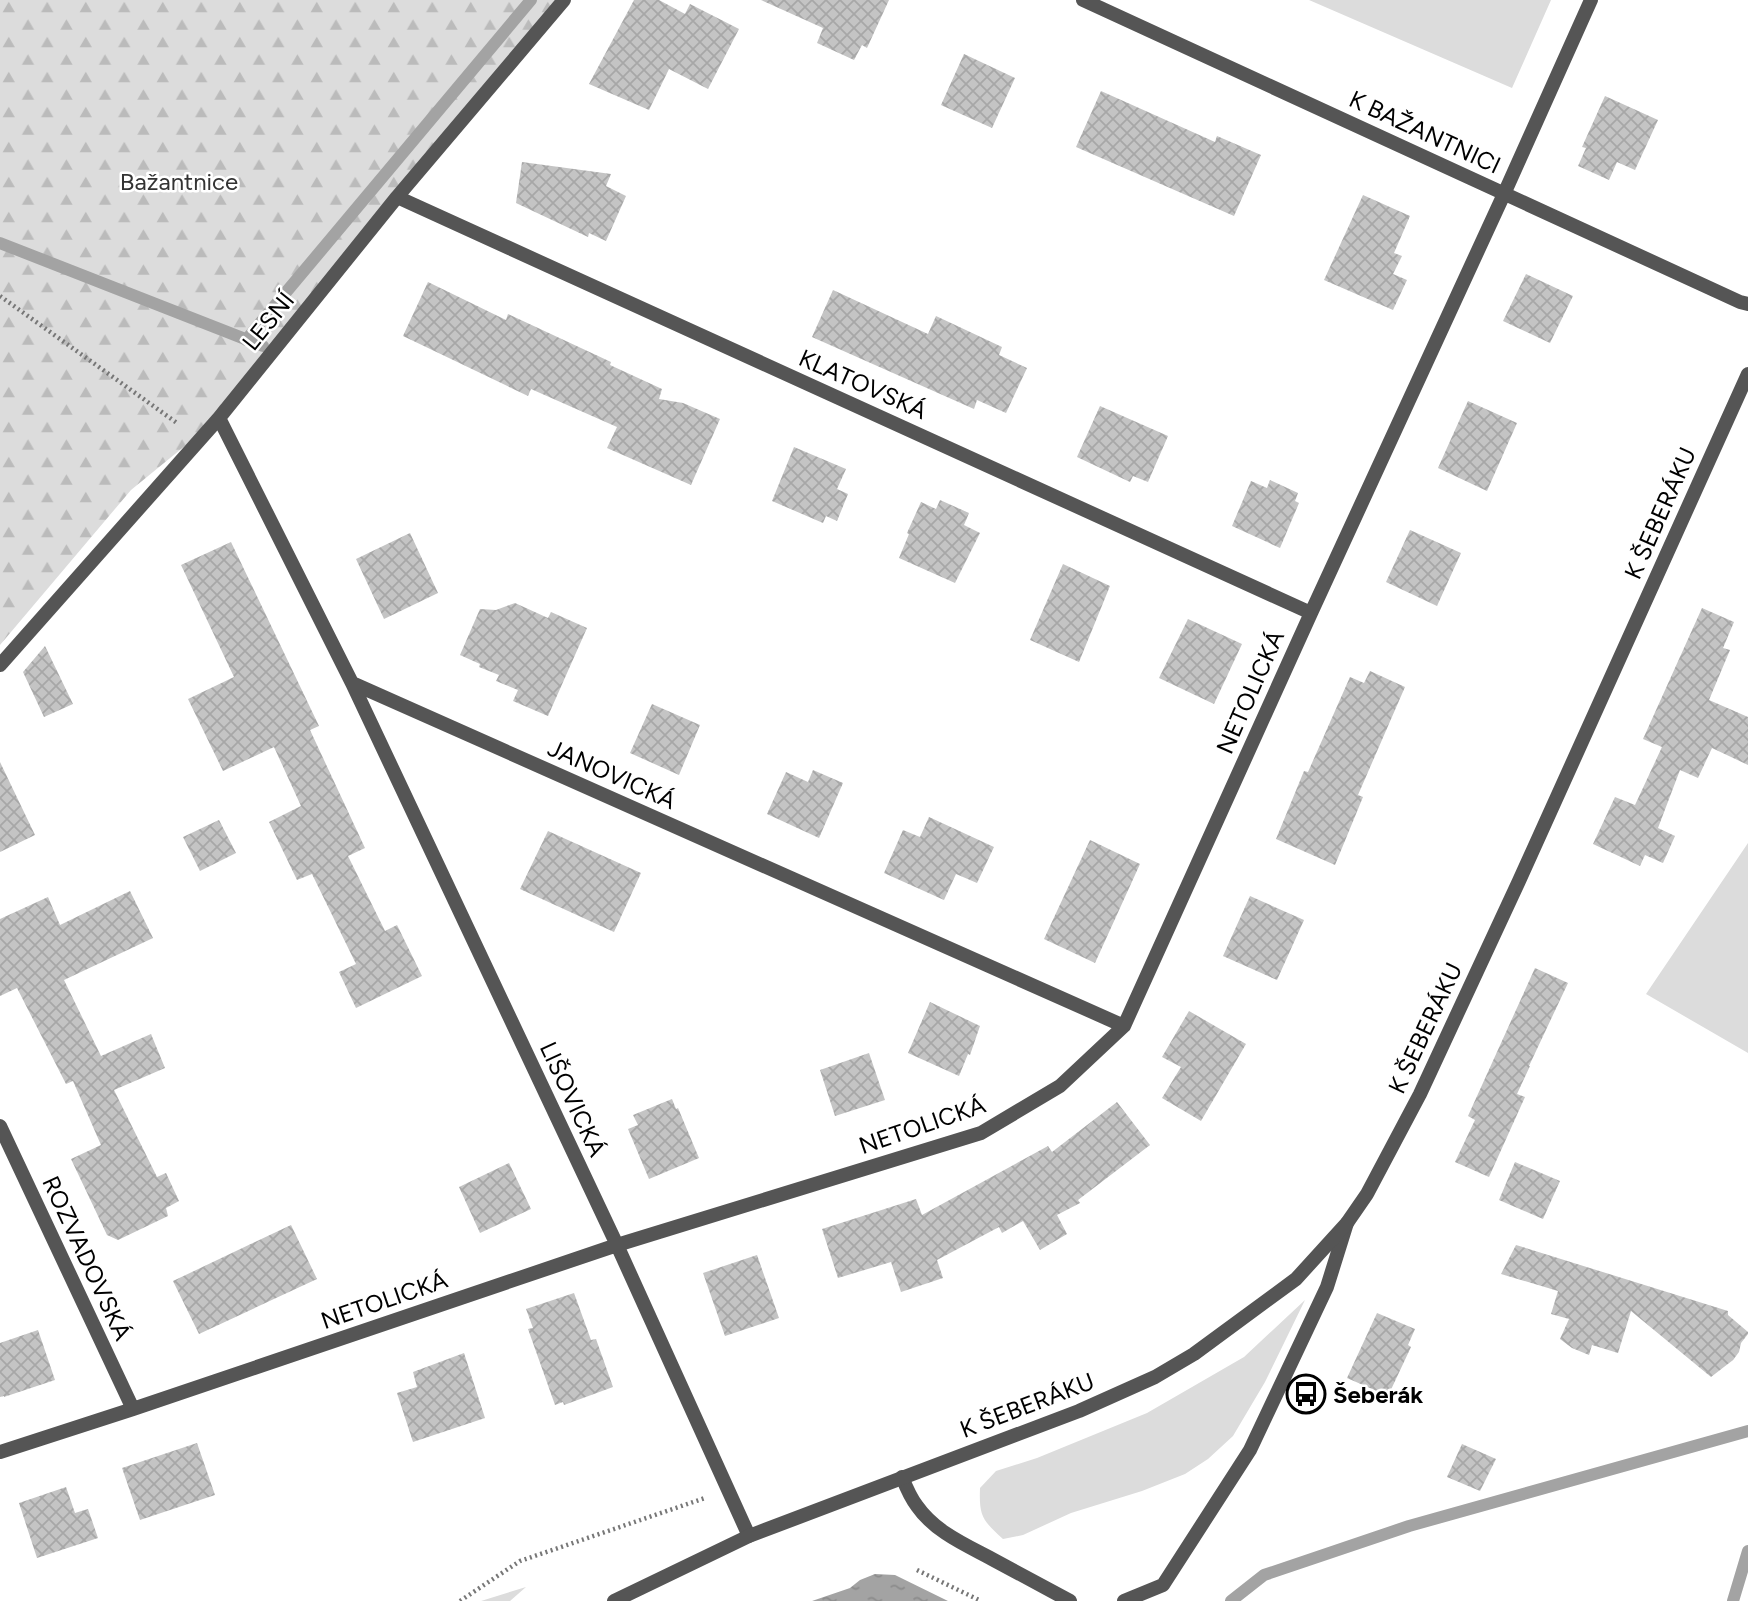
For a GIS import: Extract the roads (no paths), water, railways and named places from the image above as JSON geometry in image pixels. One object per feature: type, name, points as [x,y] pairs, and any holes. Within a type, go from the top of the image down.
[{"type":"street","name":"LESNÍ","points":[[0,665],[219,418],[397,197],[564,0]]},
{"type":"street","name":"K BAŽANTNICI","points":[[1083,0],[1748,304]]},
{"type":"street","name":"NETOLICKÁ","points":[[0,1452],[617,1245],[981,1133],[1060,1086],[1124,1026],[1591,0]]},
{"type":"street","name":"KLATOVSKÁ","points":[[397,197],[1311,613]]},
{"type":"street","name":"K ŠEBERÁKU","points":[[614,1601],[749,1536],[1079,1411],[1156,1377],[1194,1354],[1296,1279],[1347,1223],[1367,1194],[1420,1094],[1748,374]]},
{"type":"street","points":[[219,418],[352,683]]},
{"type":"street","name":"JANOVICKÁ","points":[[352,683],[1124,1026]]},
{"type":"street","name":"LIŠOVICKÁ","points":[[352,683],[617,1245],[749,1536]]},
{"type":"street","name":"ROZVADOVSKÁ","points":[[0,1126],[133,1409]]},
{"type":"street","points":[[1124,1601],[1163,1585],[1250,1450],[1327,1287],[1347,1223]]},
{"type":"street","points":[[902,1477],[917,1507],[941,1530],[1070,1601]]},
{"type":"water","points":[[875,1574],[895,1575],[948,1601],[812,1601],[850,1588]]},
{"type":"waterway","points":[[246,340],[531,0]]},
{"type":"waterway","points":[[0,243],[263,346]]},
{"type":"waterway","points":[[1231,1601],[1264,1575],[1409,1526],[1748,1431]]},
{"type":"waterway","points":[[1733,1601],[1748,1551]]},
{"type":"place","name":"Šeberák","points":[[1306,1394]]},
{"type":"park label","name":"Bažantnice","points":[[179,181]]}]
